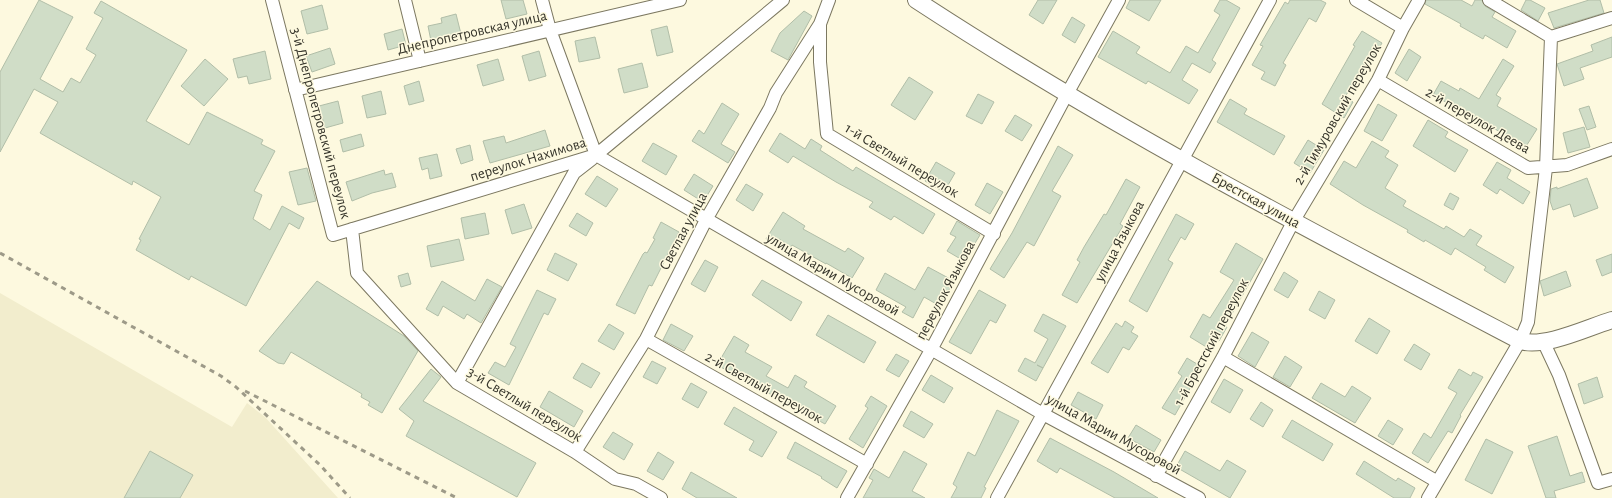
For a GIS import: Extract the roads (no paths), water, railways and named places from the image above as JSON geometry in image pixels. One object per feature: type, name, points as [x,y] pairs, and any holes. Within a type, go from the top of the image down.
[{"type":"street","name":"3-й Днепропетровский переулок","points":[[272,0],[333,235],[352,229]]},
{"type":"street","points":[[405,0],[420,61]]},
{"type":"street","points":[[457,383],[574,173],[596,155],[550,30],[542,0]]},
{"type":"street","name":"Днепропетровская улица","points":[[295,90],[680,0]]},
{"type":"street","name":"переулок Нахимова","points":[[352,229],[596,155],[783,0]]},
{"type":"street","name":"1-й Светлый переулок","points":[[829,0],[820,24],[820,62],[827,134],[994,234]]},
{"type":"street","name":"Брестская улица","points":[[916,0],[1067,94],[1293,222],[1520,341],[1528,343],[1544,342],[1612,320]]},
{"type":"street","name":"переулок Языкова","points":[[847,498],[931,350],[1118,0]]},
{"type":"street","name":"улица Языкова","points":[[997,498],[1270,0]]},
{"type":"street","points":[[1356,0],[1403,28]]},
{"type":"street","name":"2-й Тимуровский переулок","points":[[1293,222],[1378,80],[1403,28],[1419,0]]},
{"type":"street","points":[[1489,0],[1551,37],[1612,18]]},
{"type":"street","name":"Светлая улица","points":[[576,452],[646,339],[707,218],[770,108],[776,93],[820,24]]},
{"type":"street","points":[[1428,498],[1436,481],[1520,341],[1528,322],[1546,168],[1551,37]]},
{"type":"street","name":"2-й переулок Деева","points":[[1378,80],[1528,168],[1546,168],[1567,164],[1612,149]]},
{"type":"street","name":"улица Марии Мусоровой","points":[[596,155],[1043,414],[1198,498]]},
{"type":"street","name":"1-й Брестский переулок","points":[[1156,476],[1223,357],[1293,222]]},
{"type":"street","name":"3-й Светлый переулок","points":[[352,229],[357,273],[457,383],[576,452],[615,479],[636,484],[661,498]]},
{"type":"street","name":"2-й Светлый переулок","points":[[646,339],[867,464]]},
{"type":"street","points":[[1544,342],[1560,375],[1598,483],[1612,479]]},
{"type":"street","points":[[1223,357],[1436,481]]},
{"type":"railway","points":[[0,253],[221,376],[236,387],[320,465],[350,498]]},
{"type":"railway","points":[[245,391],[457,498]]}]
